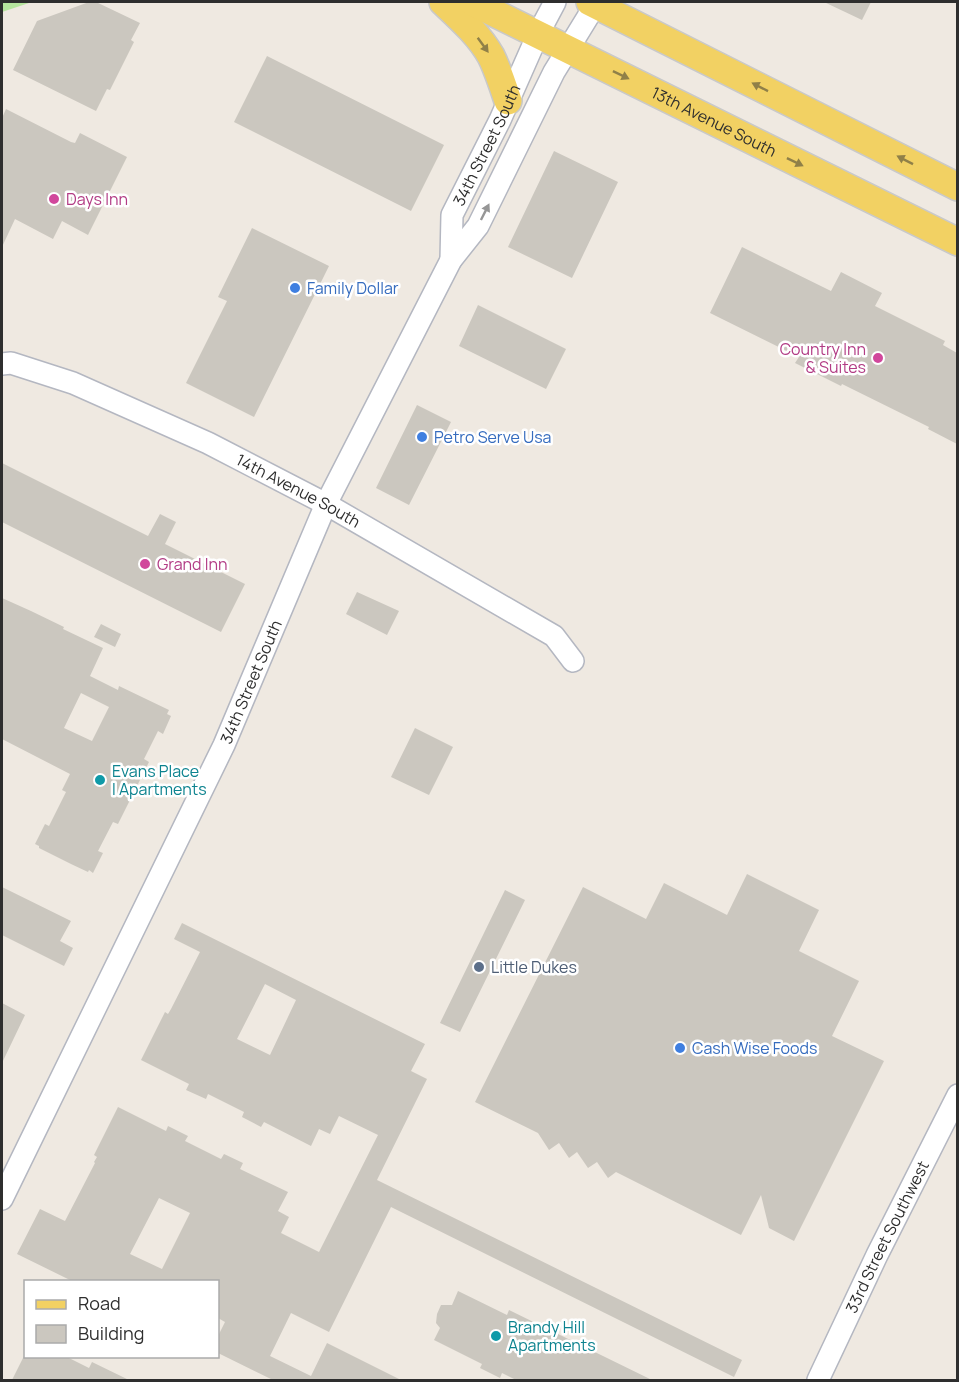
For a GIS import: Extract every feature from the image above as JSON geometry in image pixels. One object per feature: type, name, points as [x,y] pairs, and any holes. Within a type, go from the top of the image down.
[{"type":"main road","points":[[443,2],[471,29],[490,54],[508,101]]},
{"type":"main road","name":"13th Avenue South","points":[[472,2],[957,242]]},
{"type":"main road","points":[[594,2],[957,187]]},
{"type":"main road","points":[[874,200],[957,226]]},
{"type":"street","name":"34th Street South","points":[[451,260],[452,215],[500,120],[538,34],[555,2]]},
{"type":"street","name":"34th Street South","points":[[2,1199],[224,745],[326,504],[451,260],[478,226],[554,72],[594,2]]},
{"type":"street","name":"14th Avenue South","points":[[2,364],[11,363],[73,383],[208,443],[326,504],[554,636],[573,661]]},
{"type":"street","name":"33rd Street Southwest","points":[[818,1380],[957,1095]]},
{"type":"green space","points":[[2,2],[32,2],[2,12]]},
{"type":"building","points":[[89,2],[96,2],[140,23],[131,40],[134,42],[110,90],[107,89],[96,111],[13,70],[37,21]]},
{"type":"building","points":[[824,2],[871,2],[862,20]]},
{"type":"building","points":[[267,56],[444,145],[411,211],[234,122]]},
{"type":"building","name":"Days Inn","points":[[6,109],[71,142],[75,143],[80,133],[127,157],[88,235],[62,221],[53,239],[15,219],[2,247],[2,118]]},
{"type":"building","points":[[554,151],[618,182],[572,278],[508,247]]},
{"type":"building","points":[[252,228],[329,266],[254,417],[186,383],[227,301],[218,297]]},
{"type":"building","name":"Country Inn & Suites","points":[[742,247],[831,291],[841,272],[882,293],[875,306],[945,341],[943,345],[957,353],[957,444],[928,429],[929,427],[795,363],[799,357],[710,313]]},
{"type":"building","points":[[478,305],[566,349],[546,389],[459,346]]},
{"type":"building","points":[[417,405],[451,422],[409,505],[376,488]]},
{"type":"building","name":"Grand Inn","points":[[2,463],[148,536],[160,514],[176,522],[165,544],[245,584],[221,632],[2,522]]},
{"type":"building","points":[[357,592],[399,611],[387,635],[346,614]]},
{"type":"building","points":[[2,598],[103,648],[90,676],[118,690],[119,686],[169,710],[167,714],[171,716],[163,734],[158,731],[144,759],[149,762],[118,824],[113,822],[98,851],[103,853],[93,873],[35,844],[45,824],[49,826],[66,792],[62,790],[70,774],[2,739]],"holes":[[[81,693],[109,707],[92,741],[64,728]]]},
{"type":"building","points":[[101,624],[121,634],[115,647],[94,637]]},
{"type":"building","points":[[415,728],[453,747],[429,795],[391,777]]},
{"type":"building","name":"Cash Wise Foods","points":[[747,874],[819,910],[799,951],[859,981],[832,1036],[884,1061],[794,1241],[769,1228],[761,1195],[741,1235],[616,1172],[608,1178],[597,1162],[588,1168],[577,1152],[569,1158],[559,1143],[549,1150],[538,1133],[475,1102],[583,887],[646,919],[664,883],[727,915]]},
{"type":"building","points":[[2,887],[71,921],[60,941],[73,948],[64,966],[2,935]]},
{"type":"building","name":"Little Dukes","points":[[505,890],[525,900],[460,1032],[440,1023]]},
{"type":"building","points":[[182,923],[425,1044],[411,1071],[427,1079],[377,1180],[742,1360],[734,1377],[391,1207],[329,1332],[291,1313],[270,1356],[311,1376],[327,1343],[401,1380],[273,1380],[219,1353],[219,1334],[225,1322],[219,1319],[219,1280],[70,1280],[17,1254],[40,1209],[65,1221],[95,1163],[97,1157],[94,1155],[118,1107],[166,1131],[168,1126],[188,1136],[185,1141],[221,1159],[224,1154],[243,1163],[240,1169],[288,1192],[278,1211],[289,1217],[281,1233],[319,1252],[378,1135],[339,1116],[330,1134],[319,1129],[311,1146],[264,1122],[261,1127],[242,1117],[244,1112],[208,1094],[206,1099],[186,1090],[189,1084],[141,1060],[165,1012],[168,1014],[171,1009],[200,952],[174,939]],"holes":[[[265,984],[296,1000],[270,1055],[237,1039]],[[159,1198],[190,1213],[162,1269],[130,1254]]]},
{"type":"building","points":[[2,1003],[25,1015],[2,1063]]},
{"type":"building","name":"Brandy Hill Apartments","points":[[458,1291],[507,1315],[509,1310],[652,1380],[516,1380],[502,1373],[500,1378],[480,1368],[482,1364],[434,1340],[440,1328],[436,1323],[441,1305],[452,1305]]},
{"type":"building","points":[[24,1356],[24,1358],[69,1358],[89,1368],[92,1362],[129,1380],[12,1380]]},
{"type":"place","name":"Days Inn","points":[[54,199]]},
{"type":"place","name":"Family Dollar","points":[[295,288]]},
{"type":"place","name":"Country Inn & Suites","points":[[878,358]]},
{"type":"place","name":"Petro Serve Usa","points":[[422,437]]},
{"type":"place","name":"Grand Inn","points":[[145,564]]},
{"type":"place","name":"Evans Place I Apartments","points":[[100,780]]},
{"type":"place","name":"Little Dukes","points":[[479,967]]},
{"type":"place","name":"Cash Wise Foods","points":[[680,1048]]},
{"type":"place","name":"Brandy Hill Apartments","points":[[496,1336]]}]
